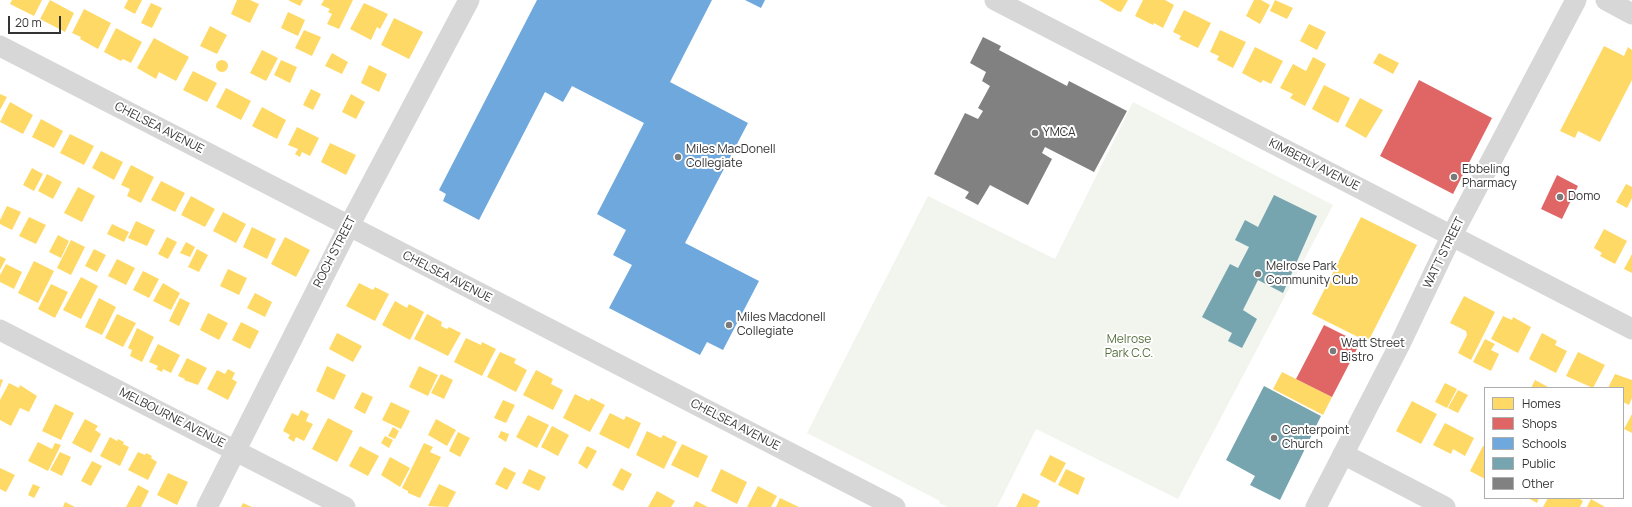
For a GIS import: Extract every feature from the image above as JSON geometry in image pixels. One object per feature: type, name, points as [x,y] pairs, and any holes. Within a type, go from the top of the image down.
[{"type":"street","name":"KIMBERLY AVENUE","points":[[995,0],[1451,237],[1632,329]]},
{"type":"street","name":"WATT STREET","points":[[1316,507],[1400,344],[1451,237],[1576,0]]},
{"type":"street","points":[[1606,0],[1632,14]]},
{"type":"street","name":"ROCH STREET","points":[[207,507],[348,226],[465,1]]},
{"type":"street","name":"CHELSEA AVENUE","points":[[0,46],[895,507]]},
{"type":"street","name":"MELBOURNE AVENUE","points":[[0,330],[345,507]]},
{"type":"street","points":[[1343,454],[1445,507]]},
{"type":"green space","name":"Melrose Park C.C.","points":[[1133,102],[1333,205],[1178,499],[1036,429],[997,507],[948,507],[939,503],[940,501],[807,433],[928,196],[1055,259]]},
{"type":"building: Homes","points":[[12,0],[42,0],[34,16],[10,4]]},
{"type":"building: Homes","points":[[50,0],[74,13],[65,32],[40,19]]},
{"type":"building: Homes","points":[[128,0],[142,0],[135,14],[124,8]]},
{"type":"building: Homes","points":[[237,0],[250,0],[259,4],[250,23],[231,14]]},
{"type":"building: Homes","points":[[288,0],[303,0],[300,6]]},
{"type":"building: Homes","points":[[324,0],[353,0],[339,29],[327,24],[332,14],[328,12],[330,9],[321,5]]},
{"type":"building: Homes","points":[[1099,0],[1128,0],[1121,12],[1119,12]]},
{"type":"building: Homes","points":[[1143,0],[1165,0],[1174,5],[1163,28],[1135,16]]},
{"type":"building: Homes","points":[[1254,0],[1261,0],[1270,5],[1260,24],[1246,16]]},
{"type":"building: Homes","points":[[1275,0],[1293,8],[1287,19],[1270,11]]},
{"type":"building: Homes","points":[[151,3],[162,8],[152,28],[141,23]]},
{"type":"building: Homes","points":[[364,3],[388,14],[380,29],[377,27],[371,40],[350,29]]},
{"type":"building: Homes","points":[[84,9],[111,23],[98,49],[80,39],[81,37],[72,33]]},
{"type":"building: Homes","points":[[1184,10],[1211,23],[1198,48],[1179,39],[1181,36],[1173,32]]},
{"type":"building: Homes","points":[[288,12],[305,20],[298,36],[281,28]]},
{"type":"building: Homes","points":[[394,18],[423,32],[409,59],[381,45]]},
{"type":"building: Homes","points":[[1309,24],[1326,32],[1317,50],[1300,41]]},
{"type":"building: Homes","points":[[210,26],[227,35],[217,54],[200,46]]},
{"type":"building: Homes","points":[[116,28],[142,42],[131,63],[123,59],[121,61],[104,52]]},
{"type":"building: Homes","points":[[304,30],[321,37],[312,56],[295,48]]},
{"type":"building: Homes","points":[[1220,30],[1246,42],[1233,68],[1217,60],[1219,56],[1210,52]]},
{"type":"building: Homes","points":[[154,38],[189,57],[176,81],[159,72],[156,79],[137,68]]},
{"type":"building: Homes","points":[[1604,46],[1624,56],[1628,47],[1632,50],[1632,80],[1600,142],[1578,131],[1575,138],[1560,131]]},
{"type":"building: Homes","points":[[1255,47],[1283,61],[1271,84],[1263,80],[1261,83],[1242,73]]},
{"type":"building: Homes","points":[[262,50],[278,58],[266,81],[250,73]]},
{"type":"building: Homes","points":[[332,53],[348,62],[342,74],[325,66]]},
{"type":"building: Homes","points":[[1379,53],[1399,63],[1393,74],[1373,63]]},
{"type":"building: Homes","points":[[1313,57],[1326,64],[1305,106],[1290,98],[1293,94],[1280,88],[1293,64],[1306,71]]},
{"type":"building: Homes","points":[[224,60],[227,61],[227,71],[220,72],[217,71],[216,64],[217,61]]},
{"type":"building: Homes","points":[[281,60],[297,67],[290,83],[274,75]]},
{"type":"building: Homes","points":[[369,65],[387,74],[379,92],[361,83]]},
{"type":"building: Homes","points":[[193,71],[217,83],[207,102],[183,90]]},
{"type":"building: Homes","points":[[1324,85],[1350,98],[1338,123],[1312,109]]},
{"type":"building: Homes","points":[[226,88],[251,101],[241,120],[216,107]]},
{"type":"building: Homes","points":[[311,89],[321,94],[313,110],[303,105]]},
{"type":"building: Homes","points":[[0,94],[7,97],[0,110]]},
{"type":"building: Homes","points":[[351,94],[365,102],[356,119],[342,112]]},
{"type":"building: Homes","points":[[1360,98],[1383,110],[1366,138],[1345,126]]},
{"type":"building: Homes","points":[[10,102],[33,115],[23,134],[0,122]]},
{"type":"building: Homes","points":[[262,107],[286,120],[277,139],[252,126]]},
{"type":"building: Homes","points":[[41,119],[63,131],[54,148],[32,137]]},
{"type":"building: Homes","points":[[297,127],[319,138],[310,156],[302,152],[300,157],[295,154],[298,149],[288,145]]},
{"type":"building: Homes","points":[[70,134],[94,146],[84,165],[60,153]]},
{"type":"building: Homes","points":[[330,143],[356,155],[346,175],[321,162]]},
{"type":"building: Homes","points":[[101,151],[123,162],[114,180],[92,168]]},
{"type":"building: Homes","points":[[131,165],[154,177],[141,203],[127,196],[130,189],[121,185]]},
{"type":"building: Homes","points":[[32,168],[43,174],[34,191],[23,185]]},
{"type":"building: Homes","points":[[47,174],[62,182],[53,199],[38,191]]},
{"type":"building: Homes","points":[[161,181],[185,193],[175,212],[151,200]]},
{"type":"building: Homes","points":[[1626,184],[1632,187],[1632,198],[1627,208],[1616,202]]},
{"type":"building: Homes","points":[[78,187],[95,196],[82,222],[64,213]]},
{"type":"building: Homes","points":[[191,196],[215,209],[205,227],[181,215]]},
{"type":"building: Homes","points":[[7,206],[21,212],[12,230],[0,224],[0,220]]},
{"type":"building: Homes","points":[[223,212],[246,224],[236,243],[213,231]]},
{"type":"building: Homes","points":[[29,217],[46,225],[36,244],[19,236]]},
{"type":"building: Homes","points":[[1361,217],[1417,245],[1368,342],[1312,314]]},
{"type":"building: Homes","points":[[136,221],[155,230],[147,246],[128,238]]},
{"type":"building: Homes","points":[[112,224],[129,232],[124,242],[107,234]]},
{"type":"building: Homes","points":[[252,227],[276,239],[267,259],[243,247]]},
{"type":"building: Homes","points":[[1604,229],[1627,241],[1615,264],[1600,256],[1602,253],[1594,248]]},
{"type":"building: Homes","points":[[58,235],[69,241],[61,258],[49,252]]},
{"type":"building: Homes","points":[[167,237],[177,242],[168,259],[158,254]]},
{"type":"building: Homes","points":[[285,237],[310,250],[296,277],[271,264]]},
{"type":"building: Homes","points":[[71,240],[85,247],[71,275],[57,268]]},
{"type":"building: Homes","points":[[186,242],[195,247],[190,257],[180,253]]},
{"type":"building: Homes","points":[[94,249],[106,255],[97,272],[85,266]]},
{"type":"building: Homes","points":[[197,249],[208,255],[199,272],[188,267]]},
{"type":"building: Homes","points":[[1632,254],[1632,273],[1624,269]]},
{"type":"building: Homes","points":[[0,256],[6,259],[0,270]]},
{"type":"building: Homes","points":[[117,259],[135,268],[126,285],[108,276]]},
{"type":"building: Homes","points":[[34,261],[54,271],[38,303],[18,293]]},
{"type":"building: Homes","points":[[6,264],[22,272],[14,289],[0,282],[0,275]]},
{"type":"building: Homes","points":[[228,269],[247,278],[239,295],[220,286]]},
{"type":"building: Homes","points":[[143,271],[159,279],[149,298],[133,290]]},
{"type":"building: Homes","points":[[81,277],[98,286],[81,319],[63,310]]},
{"type":"building: Homes","points":[[163,283],[180,293],[171,310],[153,301]]},
{"type":"building: Homes","points":[[359,283],[373,290],[375,287],[389,294],[375,321],[346,306]]},
{"type":"building: Homes","points":[[51,284],[68,292],[55,318],[38,309]]},
{"type":"building: Homes","points":[[255,293],[272,302],[265,317],[247,308]]},
{"type":"building: Homes","points":[[1464,296],[1495,312],[1471,360],[1458,353],[1467,335],[1466,331],[1450,323]]},
{"type":"building: Homes","points":[[99,298],[116,307],[102,335],[85,327]]},
{"type":"building: Homes","points":[[180,298],[190,303],[179,326],[169,321]]},
{"type":"building: Homes","points":[[395,301],[407,308],[409,304],[424,312],[410,340],[382,325]]},
{"type":"building: Homes","points":[[208,313],[228,323],[219,340],[200,330]]},
{"type":"building: Homes","points":[[117,314],[136,323],[123,347],[105,338]]},
{"type":"building: Homes","points":[[427,314],[442,322],[441,326],[447,329],[449,327],[461,333],[448,356],[414,339]]},
{"type":"building: Homes","points":[[1503,316],[1512,320],[1513,317],[1531,327],[1518,353],[1491,339]]},
{"type":"building: Homes","points":[[241,322],[259,331],[250,349],[232,340]]},
{"type":"building: Homes","points":[[137,328],[154,337],[142,362],[130,356],[132,350],[128,348]]},
{"type":"building: Homes","points":[[337,333],[362,346],[353,362],[329,349]]},
{"type":"building: Homes","points":[[1542,333],[1557,341],[1555,345],[1567,351],[1556,373],[1529,359]]},
{"type":"building: Homes","points":[[466,338],[481,345],[482,342],[496,349],[482,376],[454,362]]},
{"type":"building: Homes","points":[[1485,339],[1495,344],[1491,350],[1499,354],[1491,371],[1473,362]]},
{"type":"building: Homes","points":[[158,344],[180,355],[171,373],[163,369],[162,372],[156,369],[158,366],[149,362]]},
{"type":"building: Homes","points":[[500,352],[516,359],[514,363],[527,370],[516,392],[487,377]]},
{"type":"building: Homes","points":[[1578,352],[1605,365],[1594,387],[1566,376]]},
{"type":"building: Homes","points":[[187,358],[207,368],[198,385],[178,376]]},
{"type":"building: Homes","points":[[327,366],[346,375],[334,400],[316,391]]},
{"type":"building: Homes","points":[[419,366],[438,375],[428,396],[409,387]]},
{"type":"building: Homes","points":[[228,369],[235,373],[232,379],[237,382],[228,400],[207,389],[217,370],[225,374]]},
{"type":"building: Homes","points":[[536,370],[553,379],[551,384],[563,390],[553,410],[523,395]]},
{"type":"building: Homes","points":[[1282,372],[1332,397],[1323,415],[1273,389]]},
{"type":"building: Homes","points":[[441,374],[453,380],[444,399],[431,393]]},
{"type":"building: Homes","points":[[1615,374],[1632,380],[1632,398],[1629,405],[1624,402],[1624,387],[1608,387]]},
{"type":"building: Homes","points":[[0,379],[3,380],[0,388]]},
{"type":"building: Homes","points":[[1535,380],[1548,387],[1532,387]]},
{"type":"building: Homes","points":[[9,383],[19,388],[20,385],[37,396],[29,412],[20,408],[11,426],[0,420],[0,400]]},
{"type":"building: Homes","points":[[1445,383],[1457,389],[1447,408],[1435,402]]},
{"type":"building: Homes","points":[[1458,390],[1468,395],[1458,413],[1448,408]]},
{"type":"building: Homes","points":[[362,392],[373,397],[365,414],[354,408]]},
{"type":"building: Homes","points":[[575,394],[589,401],[591,398],[605,405],[590,432],[563,418]]},
{"type":"building: Homes","points":[[503,400],[515,405],[506,423],[494,418]]},
{"type":"building: Homes","points":[[1412,401],[1437,414],[1421,444],[1396,431]]},
{"type":"building: Homes","points":[[391,402],[410,411],[401,429],[382,420]]},
{"type":"building: Homes","points":[[55,404],[74,413],[61,440],[42,431]]},
{"type":"building: Homes","points":[[301,410],[309,414],[306,421],[313,424],[304,441],[296,437],[294,442],[288,438],[290,435],[283,431],[292,413],[298,416]]},
{"type":"building: Homes","points":[[610,413],[624,420],[626,416],[641,423],[629,449],[599,434]]},
{"type":"building: Homes","points":[[1632,414],[1632,433],[1624,429]]},
{"type":"building: Homes","points":[[528,415],[549,425],[537,448],[516,437]]},
{"type":"building: Homes","points":[[328,418],[353,431],[337,462],[312,449]]},
{"type":"building: Homes","points":[[85,419],[98,426],[95,430],[101,434],[91,453],[72,443]]},
{"type":"building: Homes","points":[[436,419],[456,430],[447,446],[428,435]]},
{"type":"building: Homes","points":[[1445,423],[1474,438],[1465,456],[1453,449],[1451,454],[1433,445]]},
{"type":"building: Homes","points":[[552,426],[569,435],[558,456],[541,447]]},
{"type":"building: Homes","points":[[393,427],[399,431],[395,439],[388,436]]},
{"type":"building: Homes","points":[[501,431],[509,434],[506,442],[498,437]]},
{"type":"building: Homes","points":[[647,431],[661,438],[663,435],[677,442],[664,469],[636,455]]},
{"type":"building: Homes","points":[[458,432],[470,438],[460,457],[449,451]]},
{"type":"building: Homes","points":[[385,436],[393,440],[389,448],[381,443]]},
{"type":"building: Homes","points":[[110,437],[117,441],[118,439],[124,442],[123,444],[129,447],[120,466],[100,456]]},
{"type":"building: Homes","points":[[38,442],[52,449],[55,443],[61,445],[48,471],[28,461]]},
{"type":"building: Homes","points":[[424,443],[433,447],[430,452],[441,457],[420,498],[408,493],[408,491],[402,488]]},
{"type":"building: Homes","points":[[682,444],[708,456],[698,478],[671,465]]},
{"type":"building: Homes","points":[[360,446],[379,456],[368,476],[349,466]]},
{"type":"building: Homes","points":[[587,446],[597,451],[587,469],[578,463]]},
{"type":"building: Homes","points":[[1483,446],[1484,446],[1484,478],[1470,471]]},
{"type":"building: Homes","points":[[60,452],[71,457],[62,476],[50,470]]},
{"type":"building: Homes","points":[[138,452],[145,455],[146,453],[152,456],[151,458],[157,462],[148,480],[128,470]]},
{"type":"building: Homes","points":[[1050,455],[1066,463],[1055,483],[1040,475]]},
{"type":"building: Homes","points":[[390,457],[410,468],[400,487],[381,475]]},
{"type":"building: Homes","points":[[92,461],[102,466],[91,486],[81,481]]},
{"type":"building: Homes","points":[[504,467],[516,473],[507,490],[495,484]]},
{"type":"building: Homes","points":[[0,468],[15,475],[6,492],[0,489]]},
{"type":"building: Homes","points":[[621,468],[632,474],[623,491],[612,485]]},
{"type":"building: Homes","points":[[529,469],[546,477],[539,491],[522,483]]},
{"type":"building: Homes","points":[[721,469],[747,482],[737,504],[711,491]]},
{"type":"building: Homes","points":[[1066,469],[1085,478],[1078,495],[1058,485]]},
{"type":"building: Homes","points":[[168,473],[188,482],[177,505],[157,495]]},
{"type":"building: Homes","points":[[33,484],[40,487],[34,498],[28,495]]},
{"type":"building: Homes","points":[[439,484],[456,492],[448,507],[428,506]]},
{"type":"building: Homes","points":[[138,485],[149,491],[141,507],[126,507]]},
{"type":"building: Homes","points":[[758,486],[777,496],[771,507],[747,507]]},
{"type":"building: Homes","points":[[657,491],[675,501],[671,507],[648,507]]},
{"type":"building: Homes","points":[[1023,493],[1040,501],[1037,507],[1016,507]]},
{"type":"building: Homes","points":[[780,498],[799,507],[776,507]]},
{"type":"building: Homes","points":[[1530,499],[1539,499],[1537,503]]},
{"type":"building: Homes","points":[[1547,499],[1580,499],[1583,501],[1580,507],[1543,507]]},
{"type":"building: Homes","points":[[1591,499],[1605,507],[1587,507]]},
{"type":"building: Homes","points":[[696,501],[708,507],[693,507]]},
{"type":"building: Homes","points":[[65,502],[75,507],[63,507]]},
{"type":"building: Homes","points":[[243,503],[252,507],[241,507]]},
{"type":"building: Shops","points":[[1419,80],[1492,118],[1453,194],[1380,156]]},
{"type":"building: Shops","name":"Domo","points":[[1557,175],[1578,186],[1562,219],[1541,209]]},
{"type":"building: Shops","points":[[1324,325],[1360,343],[1332,397],[1296,379]]},
{"type":"building: Schools","name":"Miles MacDonell Collegiate","points":[[537,0],[712,0],[670,82],[748,123],[685,243],[759,281],[723,350],[707,342],[700,355],[609,308],[632,265],[613,255],[626,230],[597,214],[644,123],[572,86],[563,102],[545,92],[479,220],[443,201],[446,194],[439,190]]},
{"type":"building: Schools","points":[[745,0],[765,0],[761,8]]},
{"type":"building: Public","name":"Melrose Park Community Club","points":[[1274,195],[1317,216],[1283,293],[1258,280],[1243,310],[1257,319],[1242,348],[1228,341],[1232,333],[1202,317],[1230,264],[1238,268],[1249,247],[1235,240],[1245,220],[1258,227]]},
{"type":"building: Public","name":"Centerpoint Church","points":[[1264,386],[1321,416],[1280,500],[1250,485],[1255,476],[1226,460]]},
{"type":"building: Other","name":"YMCA","points":[[983,37],[1001,46],[999,50],[1067,86],[1069,81],[1127,111],[1094,172],[1045,147],[1042,153],[1052,159],[1028,205],[990,185],[978,205],[965,198],[969,192],[934,174],[965,113],[978,119],[983,111],[978,108],[990,86],[982,81],[986,72],[970,63]]},
{"type":"place","name":"YMCA","points":[[1035,133]]},
{"type":"place","name":"Miles MacDonell Collegiate","points":[[678,157]]},
{"type":"place","name":"Ebbeling Pharmacy","points":[[1454,177]]},
{"type":"place","name":"Domo","points":[[1560,197]]},
{"type":"place","name":"Melrose Park Community Club","points":[[1258,274]]},
{"type":"place","name":"Miles Macdonell Collegiate","points":[[729,325]]},
{"type":"place","name":"Watt Street Bistro","points":[[1333,351]]},
{"type":"place","name":"Centerpoint Church","points":[[1274,438]]}]
